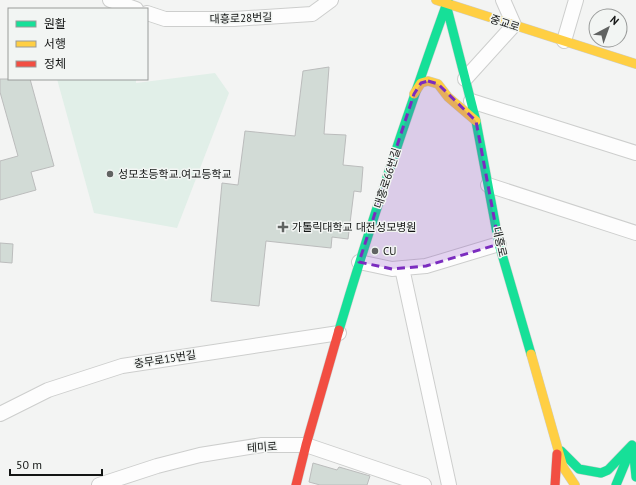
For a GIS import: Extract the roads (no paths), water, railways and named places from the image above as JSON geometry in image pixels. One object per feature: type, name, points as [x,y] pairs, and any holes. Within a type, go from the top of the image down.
[{"type":"main road","points":[[436,0],[447,2]]},
{"type":"main road","name":"중교로","points":[[447,2],[636,64]]},
{"type":"main road","name":"대흥로","points":[[447,2],[476,121],[499,244],[563,467],[575,485]]},
{"type":"main road","name":"대흥로66번길","points":[[296,485],[306,445],[359,262],[414,94],[447,2]]},
{"type":"main road","points":[[414,94],[420,83],[428,81],[438,84],[448,96],[476,121]]},
{"type":"main road","points":[[558,448],[580,469],[601,473],[608,470],[634,442]]},
{"type":"main road","points":[[634,442],[636,477]]},
{"type":"main road","points":[[616,485],[634,442]]},
{"type":"main road","points":[[555,485],[558,448]]},
{"type":"street","points":[[110,0],[133,8]]},
{"type":"street","name":"대흥로28번길","points":[[148,13],[165,19],[242,19],[312,14],[331,0]]},
{"type":"street","points":[[465,79],[514,25],[503,0]]},
{"type":"street","points":[[564,41],[576,0]]},
{"type":"street","points":[[471,102],[636,153]]},
{"type":"street","points":[[488,185],[636,233]]},
{"type":"street","points":[[359,262],[392,269],[426,266],[499,244]]},
{"type":"street","points":[[402,268],[449,485]]},
{"type":"street","name":"충무로15번길","points":[[0,414],[48,390],[122,366],[339,333]]},
{"type":"street","name":"테미로","points":[[98,485],[157,466],[200,455],[262,445],[306,445],[424,485]]},
{"type":"place","name":"성모초등학교.여고등학교","points":[[110,174]]},
{"type":"place","name":"가톨릭대학교 대전성모병원","points":[[283,227]]},
{"type":"place","name":"CU","points":[[375,251]]}]
